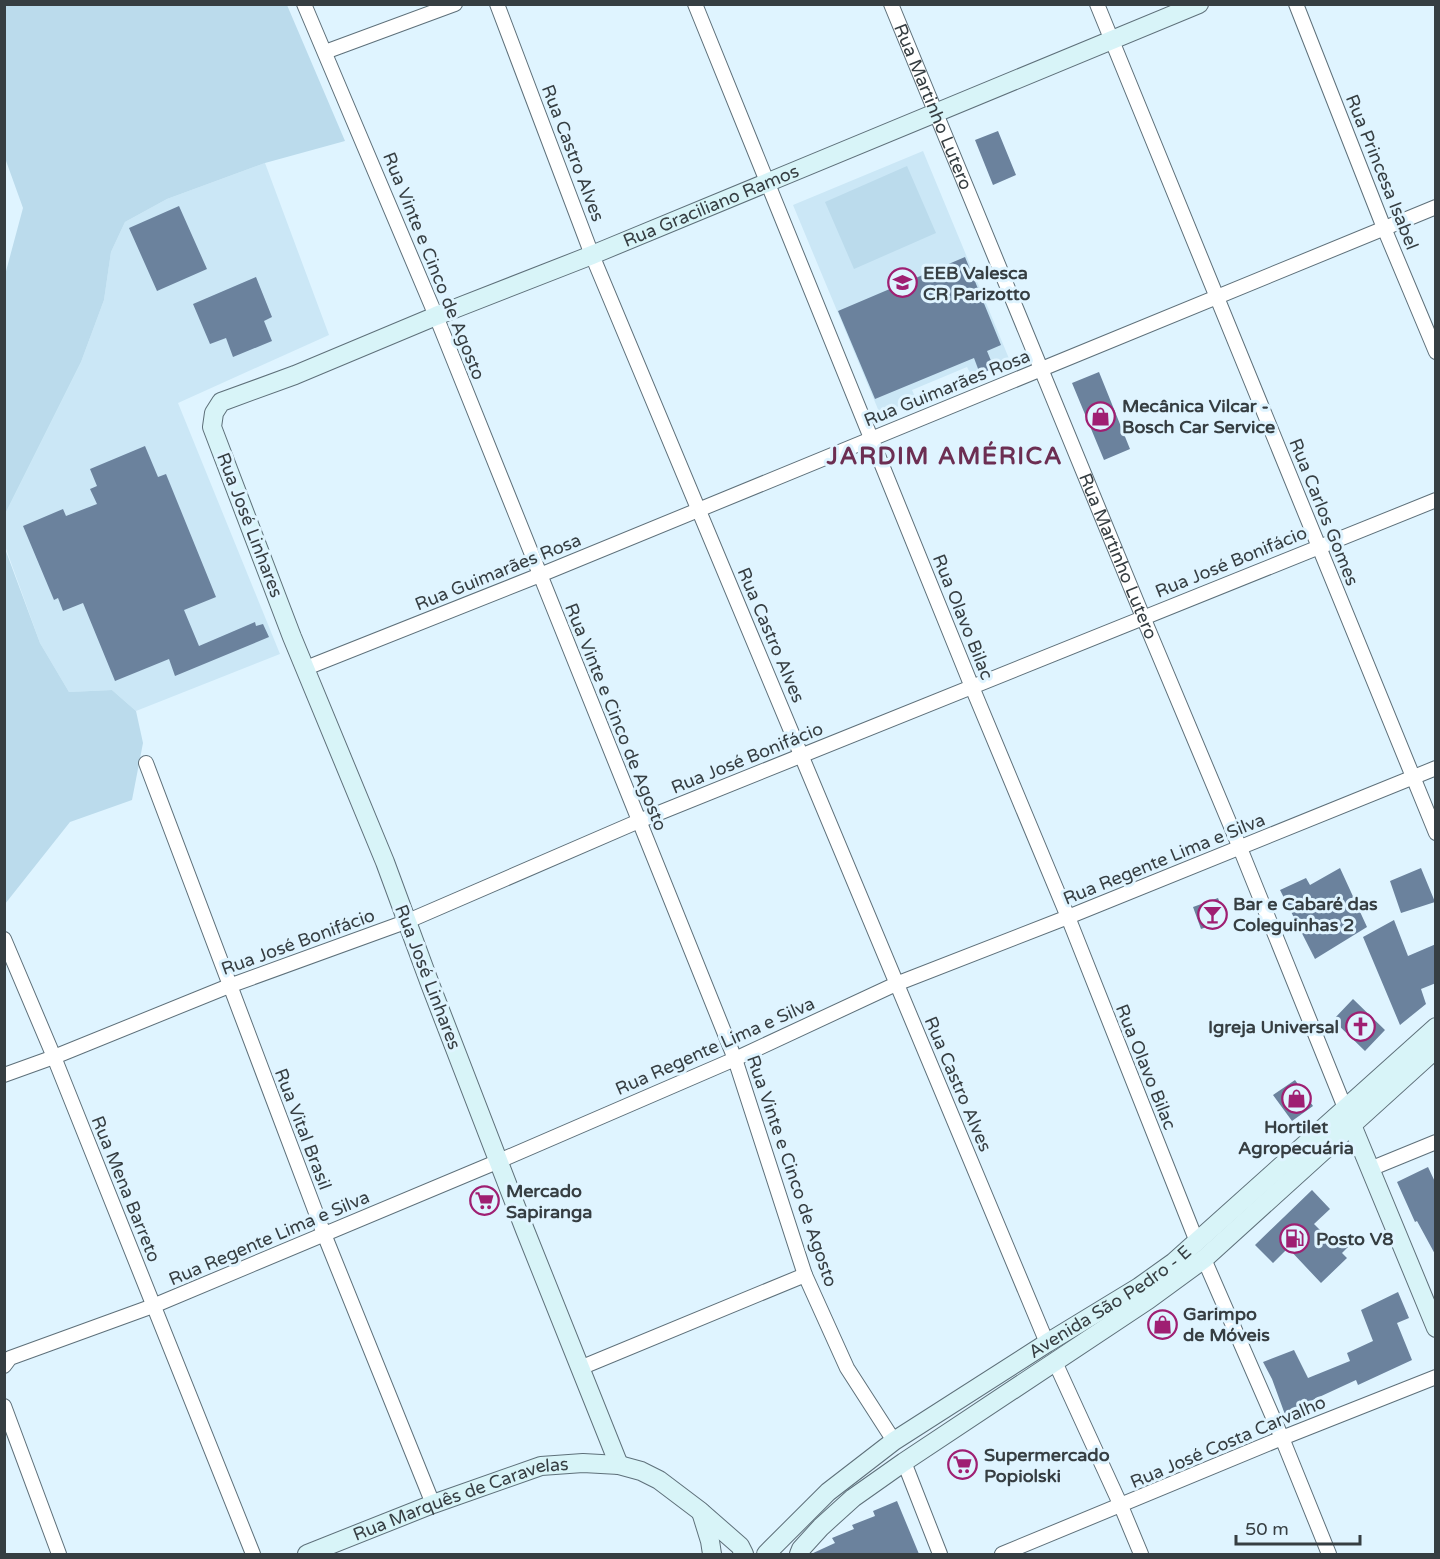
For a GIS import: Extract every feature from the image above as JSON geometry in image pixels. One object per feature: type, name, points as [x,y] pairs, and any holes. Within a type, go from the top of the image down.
[{"type":"street","name":"Rua Vinte e Cinco de Agosto","points":[[304,4],[436,316],[735,1059],[806,1275],[847,1368],[894,1441]]},
{"type":"street","points":[[325,51],[455,4]]},
{"type":"street","name":"Rua Castro Alves","points":[[496,4],[592,255],[1047,1343]]},
{"type":"street","name":"Rua Olavo Bilac","points":[[695,4],[972,687],[1068,917],[1201,1251],[1282,1438],[1329,1554]]},
{"type":"street","name":"Rua Martinho Lutero","points":[[891,4],[1436,1328]]},
{"type":"street","name":"Rua Carlos Gomes","points":[[1097,4],[1436,833]]},
{"type":"street","name":"Rua Graciliano Ramos","points":[[221,402],[295,375],[436,316],[592,255],[1199,4]]},
{"type":"street","name":"Rua Princesa Isabel","points":[[1296,4],[1384,228],[1436,352]]},
{"type":"street","name":"Rua Guimarães Rosa","points":[[306,668],[540,575],[1436,207]]},
{"type":"street","name":"Rua José Linhares","points":[[221,402],[214,413],[212,427],[408,921],[525,1230],[619,1465]]},
{"type":"street","name":"Rua José Bonifácio","points":[[4,1075],[229,986],[408,921],[639,821],[1436,500]]},
{"type":"street","name":"Rua Vital Brasil","points":[[146,764],[324,1234],[434,1504]]},
{"type":"street","name":"Rua Regente Lima e Silva","points":[[7,1362],[153,1306],[499,1161],[735,1059],[896,984],[1436,768]]},
{"type":"street","name":"Rua Mena Barreto","points":[[4,939],[54,1057],[253,1554]]},
{"type":"street","name":"Avenida São Pedro - E","points":[[799,1554],[821,1527],[853,1498],[1157,1294],[1348,1116],[1436,1026]]},
{"type":"street","name":"Avenida São Pedro - E","points":[[1348,1116],[1436,1049]]},
{"type":"street","points":[[1370,1169],[1436,1142]]},
{"type":"street","name":"Avenida São Pedro - E","points":[[766,1554],[828,1492],[894,1441],[1139,1287],[1174,1262],[1201,1251]]},
{"type":"street","points":[[580,1368],[806,1275]]},
{"type":"street","points":[[1055,1362],[1141,1554]]},
{"type":"street","name":"Rua José Costa Carvalho","points":[[1002,1554],[1436,1377]]},
{"type":"street","points":[[4,1406],[59,1554]]},
{"type":"street","points":[[904,1462],[940,1554]]},
{"type":"street","name":"Rua Marquês de Caravelas","points":[[307,1554],[434,1504],[541,1466],[583,1463],[619,1465]]},
{"type":"street","points":[[619,1465],[641,1471],[659,1480],[700,1511],[740,1546],[744,1554]]},
{"type":"street","points":[[700,1511],[712,1554]]},
{"type":"shaded area","points":[[5,4],[287,5],[345,141],[265,163],[167,199],[125,222],[111,252],[104,300],[81,362],[5,514],[5,275],[23,208],[5,158]]},
{"type":"shaded area","name":"EEB Valesca CR Parizotto","points":[[923,151],[1010,361],[972,377],[967,367],[912,390],[916,399],[880,414],[793,205]]},
{"type":"shaded area","points":[[265,163],[329,335],[178,403],[280,654],[136,711],[112,690],[69,692],[40,643],[5,546],[5,514],[81,362],[104,300],[111,252],[125,222],[167,199]]},
{"type":"shaded area","points":[[907,166],[936,233],[854,269],[825,202]]},
{"type":"shaded area","points":[[4,546],[40,643],[69,692],[112,690],[136,711],[143,743],[132,800],[70,822],[5,904]]},
{"type":"building","points":[[998,131],[1016,175],[993,185],[975,140]]},
{"type":"building","points":[[179,206],[207,269],[157,291],[129,228]]},
{"type":"building","points":[[965,257],[1001,345],[987,351],[994,368],[980,374],[974,358],[875,399],[838,311]]},
{"type":"building","points":[[256,277],[272,317],[264,321],[272,341],[233,357],[226,338],[210,344],[193,304]]},
{"type":"building","name":"Mecânica Vilcar - Bosch Car Service","points":[[1099,372],[1130,449],[1104,460],[1072,383]]},
{"type":"building","points":[[145,446],[158,477],[166,474],[216,597],[184,610],[199,646],[255,622],[256,626],[263,624],[269,637],[175,676],[169,659],[115,681],[83,603],[63,611],[58,598],[54,600],[23,526],[63,509],[66,516],[97,504],[90,489],[97,486],[90,469]]},
{"type":"building","points":[[1340,868],[1367,927],[1315,959],[1280,890],[1306,878],[1310,885]]},
{"type":"building","points":[[1421,868],[1435,902],[1401,913],[1390,881]]},
{"type":"building","points":[[1218,898],[1226,920],[1201,929],[1193,907]]},
{"type":"building","points":[[1394,920],[1408,956],[1436,944],[1436,983],[1421,989],[1426,1004],[1400,1025],[1363,937]]},
{"type":"building","points":[[1353,999],[1385,1030],[1365,1051],[1333,1020]]},
{"type":"building","points":[[1295,1080],[1313,1106],[1292,1121],[1273,1095]]},
{"type":"building","points":[[1428,1167],[1436,1184],[1436,1256],[1417,1221],[1415,1222],[1397,1182]]},
{"type":"building","name":"Posto V8","points":[[1312,1190],[1330,1209],[1314,1224],[1332,1242],[1339,1235],[1350,1245],[1342,1253],[1347,1258],[1321,1283],[1288,1248],[1273,1263],[1255,1245]]},
{"type":"building","points":[[1398,1292],[1409,1318],[1397,1323],[1412,1360],[1358,1385],[1356,1380],[1304,1404],[1307,1411],[1287,1420],[1272,1379],[1263,1362],[1294,1350],[1308,1378],[1350,1361],[1347,1353],[1373,1341],[1361,1310]]},
{"type":"building","points":[[897,1501],[919,1554],[811,1554],[835,1543],[832,1538],[854,1529],[852,1525],[875,1516],[873,1511]]},
{"type":"place","name":"EEB Valesca CR Parizotto","points":[[902,283]]},
{"type":"place","name":"Mecânica Vilcar - Bosch Car Service","points":[[1101,416]]},
{"type":"place","name":"Bar e Cabaré das Coleguinhas 2","points":[[1212,914]]},
{"type":"place","name":"Igreja Universal","points":[[1360,1027]]},
{"type":"place","name":"Hortilet Agropecuária","points":[[1296,1098]]},
{"type":"place","name":"Mercado Sapiranga","points":[[485,1201]]},
{"type":"place","name":"Posto V8","points":[[1295,1239]]},
{"type":"place","name":"Garimpo de Móveis","points":[[1162,1324]]},
{"type":"place","name":"Supermercado Popiolski","points":[[963,1465]]},
{"type":"district","name":"JARDIM AMÉRICA","points":[[945,456]]}]
